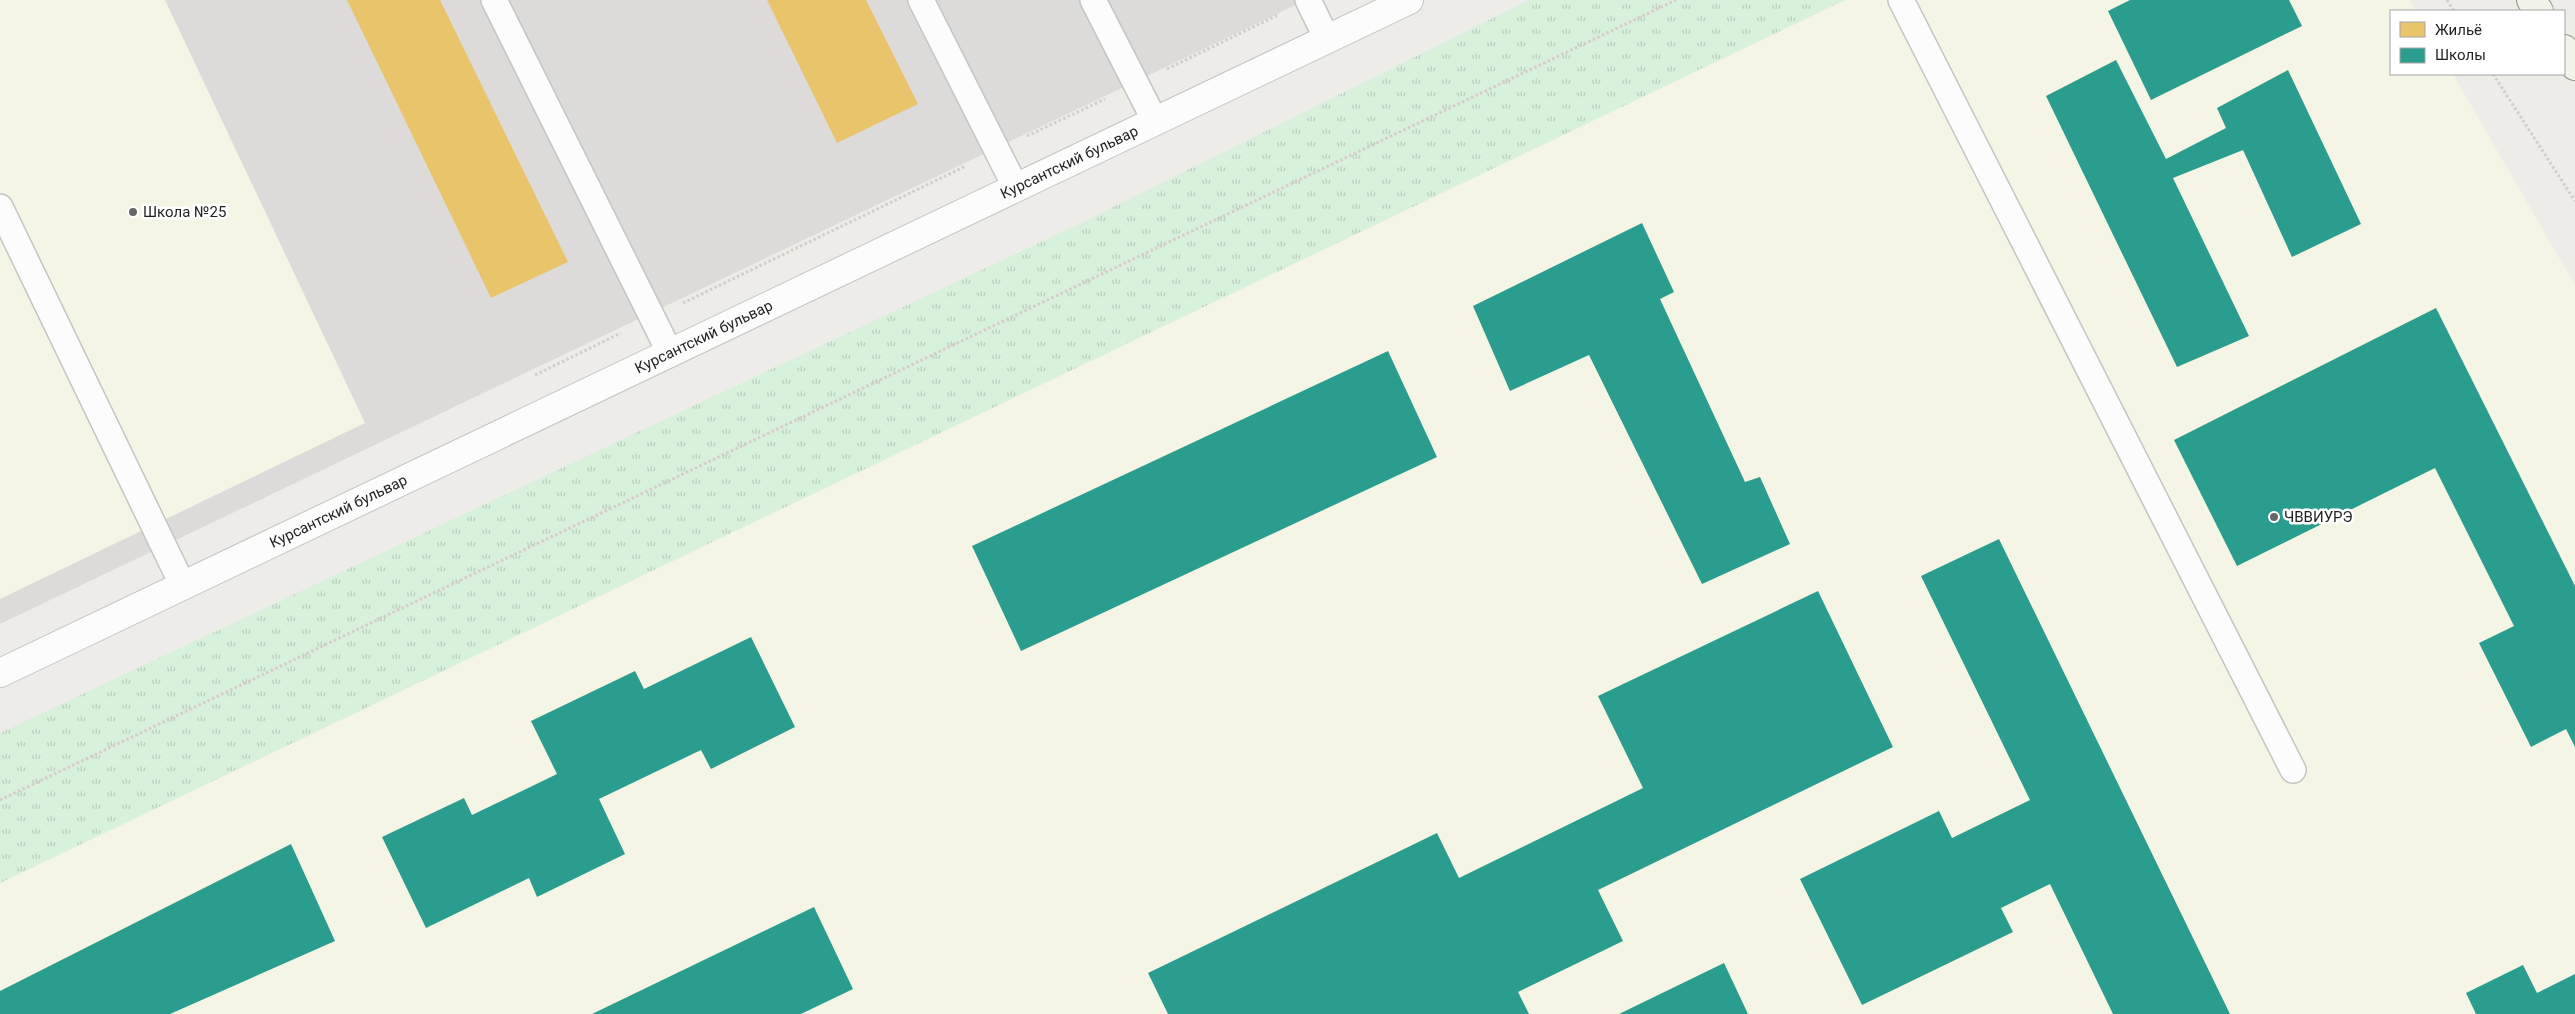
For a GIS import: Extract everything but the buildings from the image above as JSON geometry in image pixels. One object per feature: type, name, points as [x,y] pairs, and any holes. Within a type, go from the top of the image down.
[{"type":"main road","points":[[2565,51],[2575,66]]},
{"type":"street","name":"Курсантский бульвар","points":[[0,673],[1409,0]]},
{"type":"lane","points":[[494,0],[670,353]]},
{"type":"lane","points":[[921,0],[1016,188]]},
{"type":"lane","points":[[1093,0],[1155,121]]},
{"type":"lane","points":[[1308,0],[1327,39]]},
{"type":"lane","points":[[1901,0],[2293,770]]},
{"type":"lane","points":[[0,207],[183,586]]},
{"type":"path","points":[[0,800],[1676,0]]},
{"type":"path","points":[[2494,75],[2575,201]]},
{"type":"shaded area","points":[[0,0],[1306,0],[0,624]]},
{"type":"shaded area","name":"Школа №25","points":[[0,0],[165,0],[365,423],[0,599]]},
{"type":"shaded area","points":[[1845,0],[2410,0],[2416,10],[2390,10],[2390,75],[2454,75],[2575,285],[2575,1014],[0,1014],[0,883]]},
{"type":"green space","points":[[1529,0],[1845,0],[0,883],[0,733],[1079,224]]},
{"type":"place","name":"Школа №25","points":[[133,212]]},
{"type":"place","name":"ЧВВИУРЭ","points":[[2274,517]]}]
